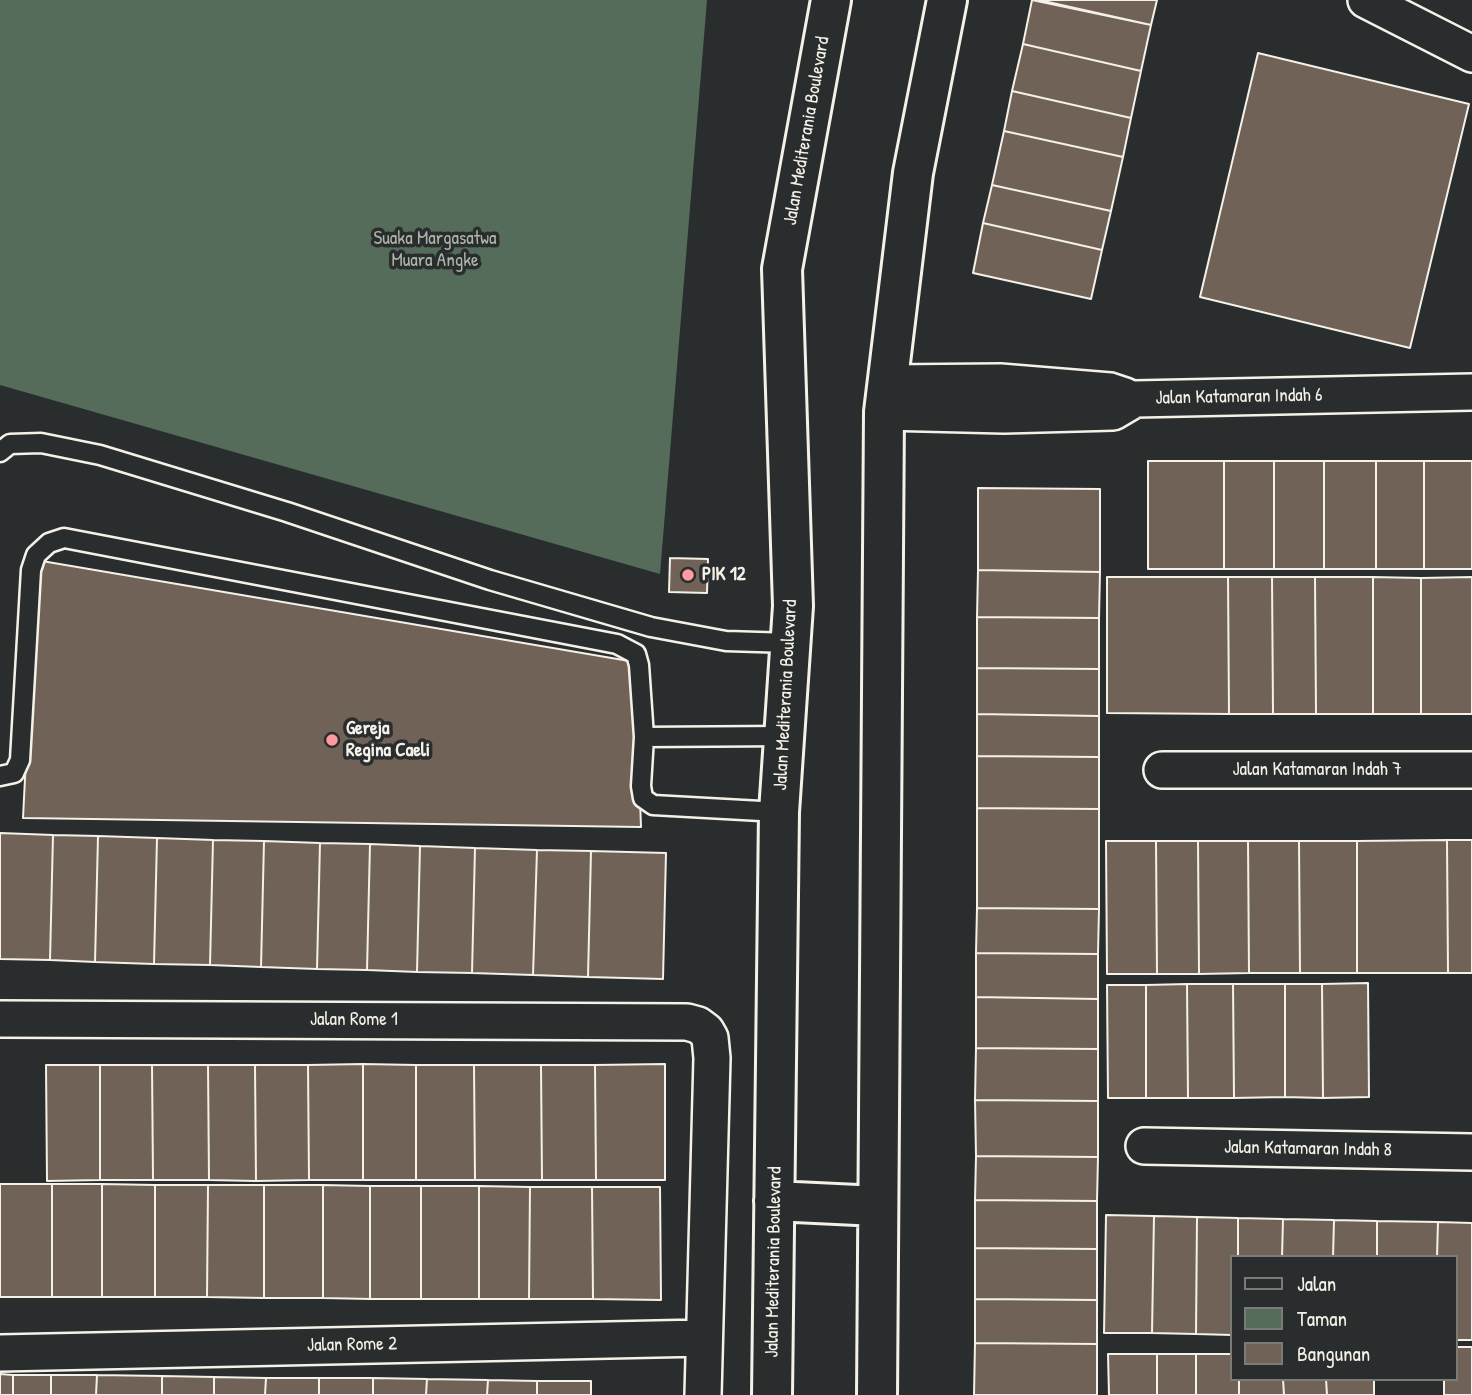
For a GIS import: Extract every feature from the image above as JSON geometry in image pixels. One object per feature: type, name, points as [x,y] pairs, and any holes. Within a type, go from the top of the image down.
[{"type":"street","name":"Jalan Mediterania Boulevard","points":[[772,1395],[779,812],[793,606],[782,269],[831,0]]},
{"type":"street","points":[[877,1395],[886,398],[913,173],[947,0]]},
{"type":"street","points":[[1366,0],[1472,54]]},
{"type":"street","name":"Jalan Katamaran Indah 6","points":[[886,398],[1000,382],[1110,391],[1135,399],[1472,392]]},
{"type":"street","name":"Jalan Katamaran Indah 7","points":[[1162,770],[1472,770]]},
{"type":"street","name":"Jalan Rome 1","points":[[0,1019],[687,1022],[698,1025],[710,1038],[712,1058],[703,1338]]},
{"type":"street","name":"Jalan Katamaran Indah 8","points":[[1144,1146],[1472,1152]]},
{"type":"street","points":[[774,1201],[878,1206]]},
{"type":"street","points":[[703,1338],[703,1395]]},
{"type":"street","name":"Jalan Rome 2","points":[[0,1353],[703,1338]]},
{"type":"lane","points":[[0,452],[10,444],[41,443],[100,455],[288,513],[490,580],[651,626],[726,641],[790,643]]},
{"type":"lane","points":[[0,776],[14,773],[20,760],[32,570],[36,555],[49,543],[64,538],[617,644],[636,654],[644,737],[641,786],[643,798],[653,804],[779,812]]},
{"type":"lane","points":[[644,737],[784,736]]},
{"type":"green space","name":"Suaka Margasatwa Muara Angke","points":[[0,0],[707,0],[660,574],[0,385]]},
{"type":"building","points":[[1032,0],[1151,25],[1141,71],[1023,44]]},
{"type":"building","points":[[1039,0],[1157,0],[1151,25]]},
{"type":"building","points":[[1023,44],[1141,71],[1131,118],[1012,91]]},
{"type":"building","points":[[1258,53],[1469,104],[1410,348],[1200,297]]},
{"type":"building","points":[[1012,91],[1131,118],[1123,157],[1004,131]]},
{"type":"building","points":[[1004,131],[1123,157],[1111,211],[992,185]]},
{"type":"building","points":[[992,185],[1111,211],[1102,250],[983,223]]},
{"type":"building","points":[[983,223],[1102,250],[1091,299],[973,273]]},
{"type":"building","points":[[1148,461],[1224,461],[1224,569],[1148,569]]},
{"type":"building","points":[[1224,461],[1274,461],[1274,569],[1224,569]]},
{"type":"building","points":[[1274,461],[1324,461],[1324,569],[1274,569]]},
{"type":"building","points":[[1324,461],[1376,461],[1376,569],[1324,569]]},
{"type":"building","points":[[1376,461],[1424,461],[1424,569],[1376,569]]},
{"type":"building","points":[[1424,461],[1472,461],[1472,569],[1424,569]]},
{"type":"building","points":[[978,488],[1100,489],[1100,572],[978,570]]},
{"type":"building","name":"PIK 12","points":[[670,558],[708,559],[707,593],[669,592]]},
{"type":"building","name":"Gereja Regina Caeli","points":[[36,560],[635,662],[641,827],[23,818]]},
{"type":"building","points":[[978,570],[1100,572],[1099,618],[977,617]]},
{"type":"building","points":[[1107,577],[1228,577],[1229,714],[1107,713]]},
{"type":"building","points":[[1228,577],[1272,577],[1273,714],[1229,714]]},
{"type":"building","points":[[1272,577],[1315,577],[1316,714],[1273,714]]},
{"type":"building","points":[[1315,577],[1373,577],[1373,714],[1316,714]]},
{"type":"building","points":[[1373,577],[1421,578],[1421,714],[1373,714]]},
{"type":"building","points":[[1472,577],[1472,714],[1421,714],[1421,578]]},
{"type":"building","points":[[977,617],[1099,618],[1099,669],[977,668]]},
{"type":"building","points":[[977,668],[1099,669],[1099,716],[977,714]]},
{"type":"building","points":[[977,714],[1099,716],[1099,757],[977,756]]},
{"type":"building","points":[[977,756],[1099,757],[1099,809],[977,808]]},
{"type":"building","points":[[977,808],[1099,809],[1099,909],[977,908]]},
{"type":"building","points":[[0,833],[53,835],[50,960],[0,959]]},
{"type":"building","points":[[53,835],[98,836],[95,962],[50,960]]},
{"type":"building","points":[[98,836],[157,838],[154,964],[95,962]]},
{"type":"building","points":[[157,838],[213,840],[210,965],[154,964]]},
{"type":"building","points":[[213,840],[264,841],[261,967],[210,965]]},
{"type":"building","points":[[1447,840],[1448,973],[1357,973],[1357,841]]},
{"type":"building","points":[[1447,840],[1472,840],[1472,973],[1448,973]]},
{"type":"building","points":[[264,841],[320,843],[317,969],[261,967]]},
{"type":"building","points":[[1106,841],[1156,841],[1157,974],[1107,974]]},
{"type":"building","points":[[1156,841],[1198,841],[1199,974],[1157,974]]},
{"type":"building","points":[[1198,841],[1248,841],[1249,973],[1199,974]]},
{"type":"building","points":[[1248,841],[1299,841],[1300,973],[1249,973]]},
{"type":"building","points":[[1299,841],[1357,841],[1357,973],[1300,973]]},
{"type":"building","points":[[320,843],[370,844],[367,970],[317,969]]},
{"type":"building","points":[[370,844],[420,846],[417,972],[367,970]]},
{"type":"building","points":[[420,846],[475,848],[472,973],[417,972]]},
{"type":"building","points":[[475,848],[537,850],[533,975],[472,973]]},
{"type":"building","points":[[537,850],[591,851],[588,977],[533,975]]},
{"type":"building","points":[[591,851],[666,853],[663,979],[588,977]]},
{"type":"building","points":[[977,908],[1099,909],[1098,954],[976,953]]},
{"type":"building","points":[[976,953],[1098,954],[1098,999],[976,997]]},
{"type":"building","points":[[1368,983],[1369,1097],[1323,1098],[1322,984]]},
{"type":"building","points":[[1187,984],[1188,1098],[1146,1098],[1146,985]]},
{"type":"building","points":[[1187,984],[1233,984],[1234,1098],[1188,1098]]},
{"type":"building","points":[[1233,984],[1285,984],[1285,1097],[1234,1098]]},
{"type":"building","points":[[1285,984],[1322,984],[1323,1098],[1285,1097]]},
{"type":"building","points":[[1107,985],[1146,985],[1146,1098],[1108,1098]]},
{"type":"building","points":[[976,997],[1098,999],[1098,1049],[976,1048]]},
{"type":"building","points":[[976,1048],[1098,1049],[1098,1101],[975,1100]]},
{"type":"building","points":[[363,1064],[363,1180],[309,1180],[308,1065]]},
{"type":"building","points":[[363,1064],[416,1065],[416,1180],[363,1180]]},
{"type":"building","points":[[665,1064],[665,1180],[596,1180],[595,1065]]},
{"type":"building","points":[[46,1065],[100,1065],[100,1180],[47,1181]]},
{"type":"building","points":[[100,1065],[152,1065],[153,1180],[100,1180]]},
{"type":"building","points":[[152,1065],[208,1065],[209,1180],[153,1180]]},
{"type":"building","points":[[208,1065],[255,1065],[256,1181],[209,1180]]},
{"type":"building","points":[[255,1065],[308,1065],[309,1180],[256,1181]]},
{"type":"building","points":[[416,1065],[474,1065],[475,1180],[416,1180]]},
{"type":"building","points":[[474,1065],[541,1065],[542,1180],[475,1180]]},
{"type":"building","points":[[541,1065],[595,1065],[596,1180],[542,1180]]},
{"type":"building","points":[[975,1100],[1098,1101],[1098,1157],[976,1156]]},
{"type":"building","points":[[976,1156],[1098,1157],[1097,1201],[975,1200]]},
{"type":"building","points":[[0,1184],[52,1184],[52,1297],[0,1297]]},
{"type":"building","points":[[52,1184],[102,1184],[102,1297],[52,1297]]},
{"type":"building","points":[[102,1184],[155,1185],[155,1297],[102,1297]]},
{"type":"building","points":[[155,1185],[208,1185],[207,1297],[155,1297]]},
{"type":"building","points":[[208,1185],[264,1185],[264,1298],[207,1297]]},
{"type":"building","points":[[264,1185],[323,1185],[323,1298],[264,1298]]},
{"type":"building","points":[[323,1185],[370,1186],[370,1299],[323,1298]]},
{"type":"building","points":[[370,1186],[421,1186],[421,1299],[370,1299]]},
{"type":"building","points":[[421,1186],[479,1186],[479,1299],[421,1299]]},
{"type":"building","points":[[479,1186],[530,1187],[529,1299],[479,1299]]},
{"type":"building","points":[[530,1187],[592,1187],[593,1299],[529,1299]]},
{"type":"building","points":[[592,1187],[660,1187],[661,1300],[593,1299]]},
{"type":"building","points":[[975,1200],[1097,1201],[1097,1249],[975,1248]]},
{"type":"building","points":[[1106,1215],[1154,1216],[1152,1333],[1104,1333]]},
{"type":"building","points":[[1154,1216],[1197,1217],[1196,1334],[1152,1333]]},
{"type":"building","points":[[1197,1217],[1238,1218],[1238,1255],[1230,1255],[1230,1335],[1196,1334]]},
{"type":"building","points":[[1238,1218],[1283,1219],[1282,1255],[1238,1255]]},
{"type":"building","points":[[1283,1219],[1334,1220],[1333,1255],[1282,1255]]},
{"type":"building","points":[[1334,1220],[1377,1221],[1377,1255],[1333,1255]]},
{"type":"building","points":[[1377,1221],[1438,1222],[1437,1255],[1377,1255]]},
{"type":"building","points":[[1438,1222],[1472,1223],[1472,1340],[1458,1340],[1458,1255],[1437,1255]]},
{"type":"building","points":[[975,1248],[1097,1249],[1097,1300],[975,1299]]},
{"type":"building","points":[[975,1299],[1097,1300],[1097,1344],[975,1343]]},
{"type":"building","points":[[975,1343],[1097,1344],[1097,1395],[974,1395]]},
{"type":"building","points":[[1458,1347],[1472,1347],[1472,1395],[1444,1395],[1444,1381],[1458,1381]]},
{"type":"building","points":[[1108,1354],[1157,1354],[1157,1395],[1109,1395]]},
{"type":"building","points":[[1157,1354],[1196,1354],[1196,1395],[1157,1395]]},
{"type":"building","points":[[1196,1354],[1230,1354],[1230,1381],[1239,1381],[1239,1395],[1196,1395]]},
{"type":"building","points":[[0,1374],[13,1375],[13,1395],[0,1395]]},
{"type":"building","points":[[13,1375],[51,1375],[51,1395],[13,1395]]},
{"type":"building","points":[[51,1375],[97,1375],[96,1395],[51,1395]]},
{"type":"building","points":[[97,1375],[162,1376],[162,1395],[96,1395]]},
{"type":"building","points":[[162,1376],[214,1377],[214,1395],[162,1395]]},
{"type":"building","points":[[214,1377],[266,1378],[265,1395],[214,1395]]},
{"type":"building","points":[[266,1378],[319,1378],[319,1395],[265,1395]]},
{"type":"building","points":[[319,1378],[373,1378],[373,1395],[319,1395]]},
{"type":"building","points":[[373,1378],[427,1379],[426,1395],[373,1395]]},
{"type":"building","points":[[427,1379],[488,1380],[487,1395],[426,1395]]},
{"type":"building","points":[[488,1380],[537,1381],[537,1395],[487,1395]]},
{"type":"building","points":[[537,1381],[591,1381],[591,1395],[537,1395]]},
{"type":"building","points":[[1239,1381],[1283,1381],[1284,1395],[1239,1395]]},
{"type":"building","points":[[1283,1381],[1326,1381],[1327,1395],[1284,1395]]},
{"type":"building","points":[[1326,1381],[1374,1381],[1374,1395],[1327,1395]]},
{"type":"place","name":"PIK 12","points":[[688,575]]},
{"type":"place","name":"Gereja Regina Caeli","points":[[332,740]]}]
